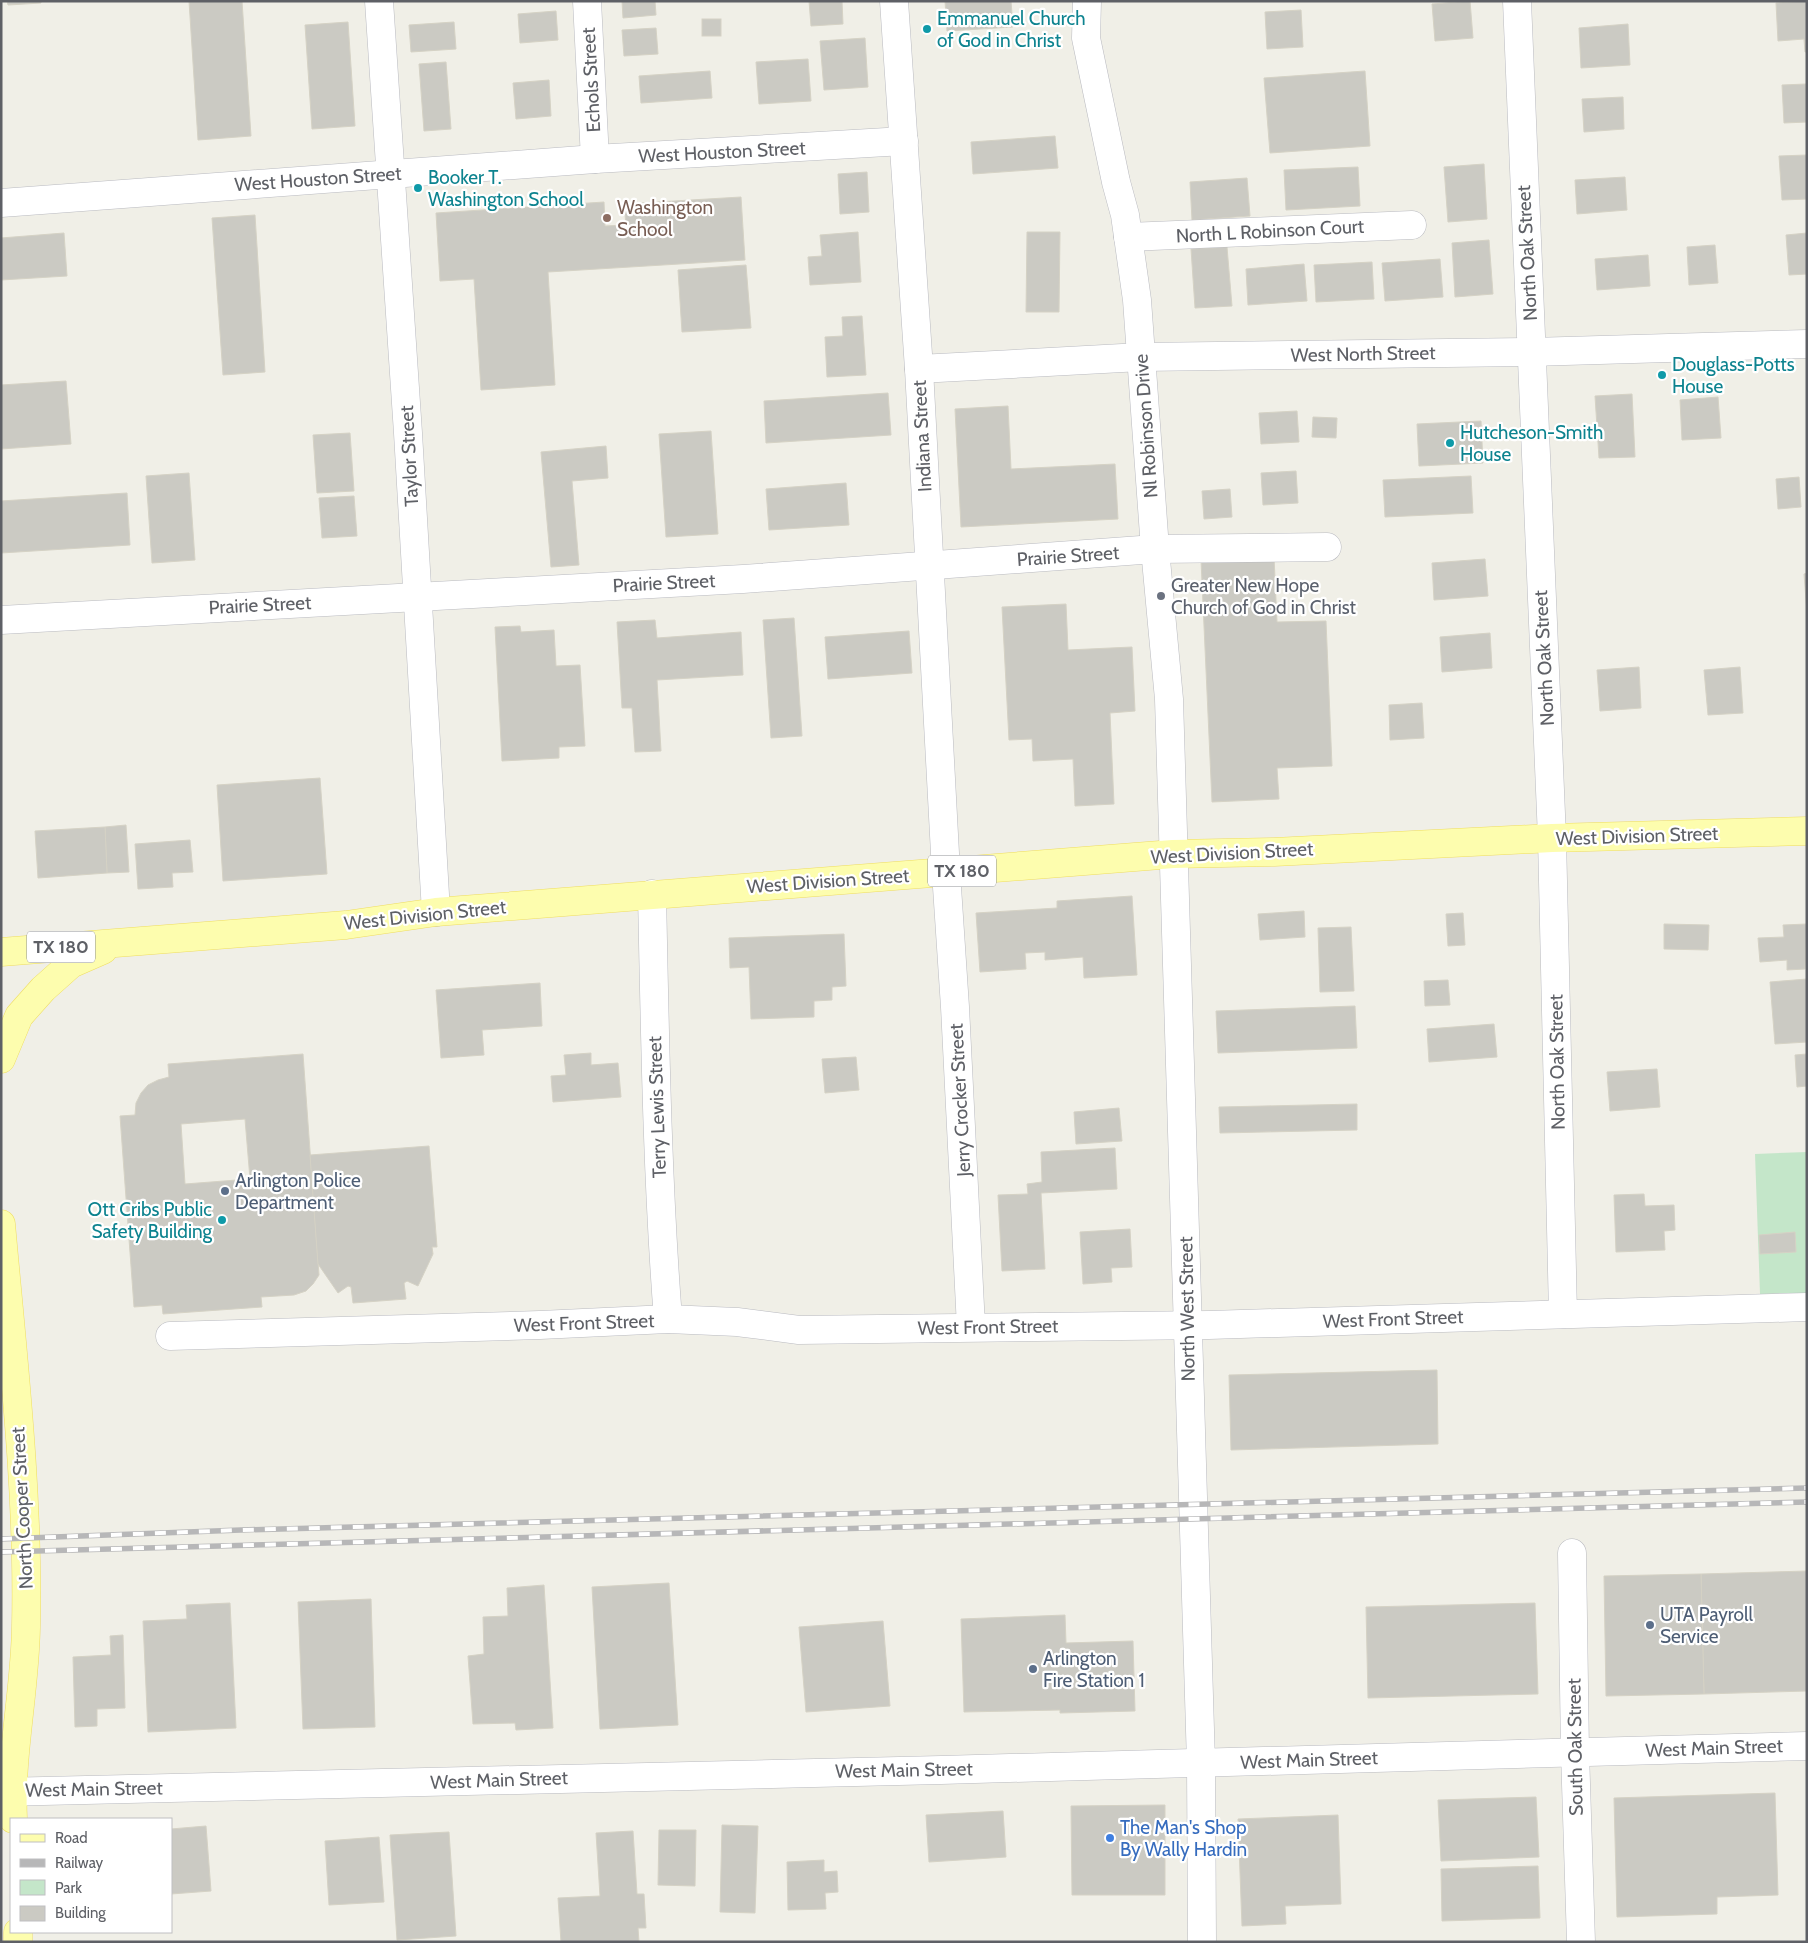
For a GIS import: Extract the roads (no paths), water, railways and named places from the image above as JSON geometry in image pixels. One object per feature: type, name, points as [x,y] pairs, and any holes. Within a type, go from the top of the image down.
[{"type":"main road","name":"West Division Street","points":[[1,952],[346,925],[436,912],[1173,854],[1274,852],[1552,838],[1807,831]]},
{"type":"main road","points":[[1,1059],[19,1016],[43,989],[71,964],[120,943]]},
{"type":"main road","name":"North Cooper Street","points":[[1,1224],[22,1462],[26,1545],[26,1629],[7,1791],[13,1818]]},
{"type":"street","name":"Taylor Street","points":[[379,1],[408,433],[436,912]]},
{"type":"street","name":"Echols Street","points":[[587,1],[595,160]]},
{"type":"street","name":"Indiana Street","points":[[894,1],[918,369],[946,872]]},
{"type":"street","name":"Nl Robinson Drive","points":[[1087,1],[1086,38],[1128,237],[1137,300],[1155,550],[1169,699],[1173,854]]},
{"type":"street","name":"North Oak Street","points":[[1517,1],[1552,838],[1563,1314]]},
{"type":"street","name":"West Houston Street","points":[[1,203],[390,174],[904,141]]},
{"type":"street","name":"North L Robinson Court","points":[[1128,237],[1412,225]]},
{"type":"street","name":"West North Street","points":[[918,369],[1141,357],[1531,352],[1807,344]]},
{"type":"street","name":"Prairie Street","points":[[1,620],[743,579],[1155,550],[1327,546]]},
{"type":"street","name":"North West Street","points":[[1173,854],[1183,1146],[1186,1325],[1201,1763],[1202,1942]]},
{"type":"street","name":"Jerry Crocker Street","points":[[946,872],[955,1007],[971,1327]]},
{"type":"street","name":"Terry Lewis Street","points":[[652,894],[658,1154],[668,1319]]},
{"type":"street","name":"West Front Street","points":[[170,1336],[540,1325],[668,1319],[738,1322],[799,1330],[1186,1325],[1807,1307]]},
{"type":"street","name":"South Oak Street","points":[[1572,1552],[1575,1752],[1581,1942]]},
{"type":"street","name":"West Main Street","points":[[7,1791],[1201,1763],[1807,1746]]},
{"type":"railway","points":[[1,1539],[241,1530],[1807,1488]]},
{"type":"railway","points":[[1,1552],[1807,1502]]},
{"type":"place","name":"Emmanuel Church of God in Christ","points":[[927,29]]},
{"type":"place","name":"Booker T. Washington School","points":[[418,188]]},
{"type":"place","name":"Washington School","points":[[607,218]]},
{"type":"place","name":"Douglass-Potts House","points":[[1662,375]]},
{"type":"place","name":"Hutcheson-Smith House","points":[[1450,443]]},
{"type":"place","name":"Greater New Hope Church of God in Christ","points":[[1161,596]]},
{"type":"place","name":"Arlington Police Department","points":[[225,1191]]},
{"type":"place","name":"Ott Cribs Public Safety Building","points":[[222,1220]]},
{"type":"place","name":"UTA Payroll Service","points":[[1650,1625]]},
{"type":"place","name":"Arlington Fire Station 1","points":[[1033,1669]]},
{"type":"place","name":"The Man's Shop By Wally Hardin","points":[[1110,1838]]}]
